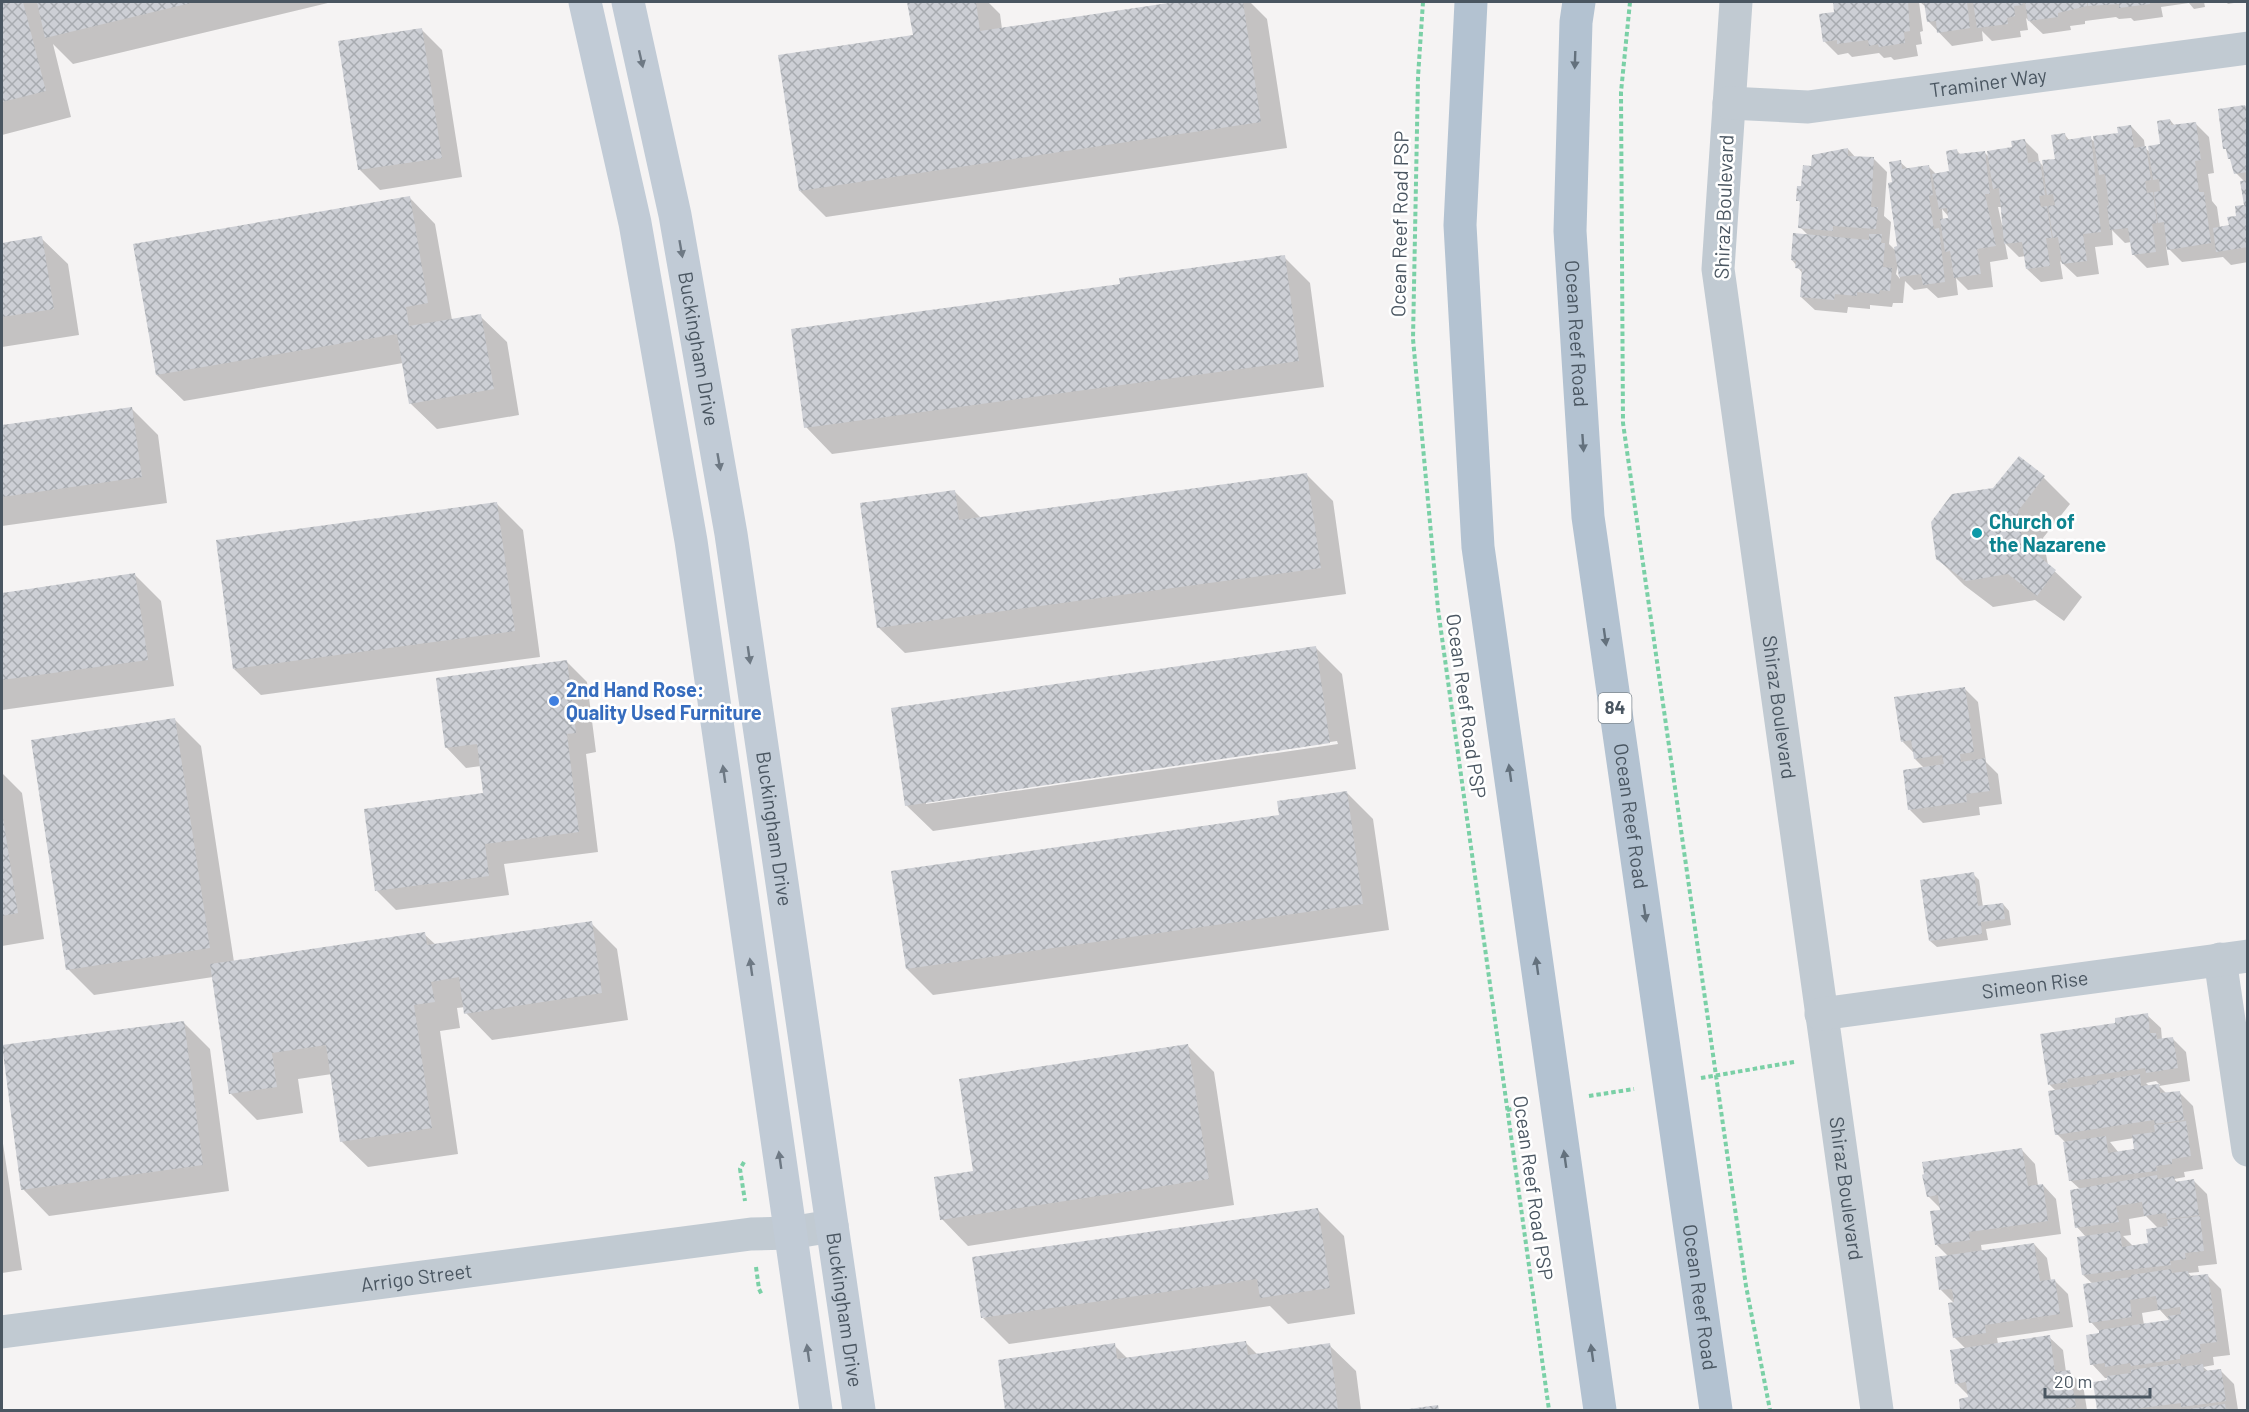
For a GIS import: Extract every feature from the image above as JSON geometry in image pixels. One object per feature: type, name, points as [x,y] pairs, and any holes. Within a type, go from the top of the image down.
[{"type":"main road","points":[[1471,2],[1460,225],[1478,547],[1600,1410]]},
{"type":"main road","name":"Ocean Reef Road","points":[[1579,2],[1576,22],[1570,231],[1588,517],[1716,1410]]},
{"type":"street","name":"Buckingham Drive","points":[[585,2],[635,223],[691,541],[816,1410]]},
{"type":"street","name":"Buckingham Drive","points":[[628,2],[675,215],[732,534],[859,1410]]},
{"type":"street","name":"Shiraz Boulevard","points":[[1736,2],[1718,269],[1877,1410]]},
{"type":"street","name":"Traminer Way","points":[[1729,103],[1808,107],[2247,48]]},
{"type":"street","name":"Simeon Rise","points":[[1821,1014],[2234,957]]},
{"type":"street","points":[[2234,957],[2247,1149]]},
{"type":"street","name":"Arrigo Street","points":[[2,1332],[751,1234],[790,1233],[832,1226]]},
{"type":"path","name":"Ocean Reef Road PSP","points":[[1423,2],[1418,89],[1414,351],[1438,609],[1549,1410]]},
{"type":"path","points":[[1630,2],[1621,92],[1623,423],[1746,1286],[1770,1410]]},
{"type":"building","points":[[2,2],[23,2],[46,91],[2,102]]},
{"type":"building","points":[[37,2],[195,2],[45,38]]},
{"type":"building","points":[[907,2],[976,2],[980,31],[1175,2],[1243,2],[1261,122],[799,191],[778,55],[913,35]]},
{"type":"building","points":[[1833,2],[1908,2],[1910,31],[1904,32],[1905,43],[1879,47],[1878,44],[1869,46],[1868,40],[1837,44],[1837,40],[1823,42],[1819,14],[1834,12]]},
{"type":"building","points":[[1924,2],[1967,2],[1970,28],[1937,33],[1936,21],[1927,22]]},
{"type":"building","points":[[1973,2],[2022,2],[2023,5],[2014,6],[2015,16],[2007,18],[2008,24],[1977,28]]},
{"type":"building","points":[[2025,2],[2087,2],[2087,6],[2058,13],[2058,17],[2028,21]]},
{"type":"building","points":[[2088,2],[2150,2],[2150,4],[2119,8],[2119,4],[2088,6]]},
{"type":"building","points":[[422,28],[442,158],[358,170],[338,41]]},
{"type":"building","points":[[2245,105],[2248,115],[2248,172],[2234,174],[2226,149],[2223,149],[2218,109]]},
{"type":"building","points":[[2170,119],[2171,125],[2196,122],[2201,160],[2195,161],[2199,192],[2204,192],[2211,243],[2167,250],[2164,222],[2158,223],[2154,192],[2160,191],[2159,179],[2153,180],[2148,146],[2160,144],[2157,121]]},
{"type":"building","points":[[2131,125],[2134,148],[2146,146],[2151,180],[2145,181],[2147,193],[2153,192],[2157,223],[2152,224],[2156,252],[2132,255],[2128,228],[2110,230],[2105,174],[2099,175],[2093,136],[2118,133],[2117,127]]},
{"type":"building","points":[[2065,133],[2066,140],[2091,136],[2101,232],[2083,234],[2087,261],[2062,264],[2058,237],[2053,238],[2048,206],[2055,205],[2053,194],[2047,195],[2042,160],[2055,159],[2051,135]]},
{"type":"building","points":[[2025,139],[2028,163],[2040,161],[2045,195],[2039,196],[2041,207],[2047,206],[2052,238],[2046,238],[2050,266],[2026,269],[2022,242],[2004,244],[1999,188],[1993,189],[1987,151],[2012,147],[2011,141]]},
{"type":"building","points":[[1848,148],[1848,156],[1874,157],[1871,207],[1878,207],[1876,229],[1833,226],[1833,231],[1798,228],[1800,201],[1796,201],[1797,186],[1801,186],[1803,165],[1811,166],[1812,155]]},
{"type":"building","points":[[1957,149],[1958,154],[1985,151],[1990,194],[1985,194],[1996,246],[1977,249],[1981,274],[1954,278],[1950,251],[1945,252],[1940,219],[1948,218],[1947,208],[1939,209],[1932,174],[1949,171],[1946,151]]},
{"type":"building","points":[[1901,160],[1902,169],[1929,165],[1933,195],[1929,196],[1934,229],[1939,228],[1945,282],[1923,285],[1921,274],[1899,277],[1888,183],[1892,182],[1889,162]]},
{"type":"building","points":[[2248,180],[2248,247],[2216,252],[2213,228],[2229,225],[2227,217],[2236,216],[2235,206],[2244,205],[2240,181]]},
{"type":"building","points":[[410,196],[428,303],[406,307],[409,326],[481,314],[494,389],[409,404],[397,334],[156,375],[133,244]]},
{"type":"building","points":[[1793,233],[1869,240],[1869,234],[1882,234],[1881,243],[1885,243],[1883,267],[1892,268],[1890,291],[1880,290],[1879,294],[1857,292],[1857,296],[1835,294],[1834,300],[1800,297],[1802,269],[1795,268],[1796,261],[1791,260]]},
{"type":"building","points":[[42,236],[54,309],[2,317],[2,243]]},
{"type":"building","points":[[1285,255],[1299,361],[804,428],[791,329],[1120,284],[1119,278]]},
{"type":"building","points":[[132,407],[142,477],[2,497],[2,425]]},
{"type":"building","name":"Church of the Nazarene","points":[[2019,456],[2045,476],[2018,511],[2023,544],[2056,570],[2037,596],[2008,574],[1966,581],[1936,559],[1931,522],[1952,494],[1993,488]]},
{"type":"building","points":[[1307,473],[1321,568],[877,628],[860,503],[955,490],[959,520]]},
{"type":"building","points":[[497,502],[515,631],[233,669],[216,540]]},
{"type":"building","points":[[135,573],[148,660],[2,680],[2,593]]},
{"type":"building","points":[[1316,646],[1330,743],[905,806],[891,708]]},
{"type":"building","points":[[567,660],[576,733],[567,734],[579,832],[485,844],[489,876],[375,891],[364,809],[483,793],[477,744],[445,748],[436,678]]},
{"type":"building","points":[[1965,687],[1974,752],[1960,754],[1961,762],[1985,758],[1990,791],[1966,794],[1967,802],[1908,810],[1903,770],[1944,764],[1942,755],[1914,759],[1911,740],[1901,742],[1894,697]]},
{"type":"building","points":[[175,718],[210,948],[66,970],[31,740]]},
{"type":"building","points":[[1347,791],[1363,904],[906,969],[891,871],[1279,815],[1277,801]]},
{"type":"building","points":[[2,812],[18,913],[2,916]]},
{"type":"building","points":[[1974,872],[1978,906],[2003,903],[2005,919],[1981,922],[1982,934],[1929,941],[1920,880]]},
{"type":"building","points":[[592,921],[602,993],[464,1014],[459,977],[431,982],[435,1002],[414,1005],[432,1128],[340,1142],[326,1045],[272,1053],[277,1087],[229,1094],[210,964],[425,932],[427,945]]},
{"type":"building","points":[[2148,1013],[2150,1033],[2156,1033],[2157,1039],[2173,1037],[2178,1068],[2146,1073],[2145,1068],[2067,1079],[2068,1082],[2048,1085],[2040,1034],[2115,1023],[2115,1018]]},
{"type":"building","points":[[184,1021],[203,1165],[21,1190],[2,1045]]},
{"type":"building","points":[[1188,1044],[1209,1179],[940,1220],[934,1177],[973,1171],[959,1079]]},
{"type":"building","points":[[2140,1074],[2141,1086],[2159,1084],[2160,1093],[2180,1091],[2184,1120],[2155,1124],[2154,1120],[2055,1135],[2048,1091],[2097,1084],[2097,1081]]},
{"type":"building","points":[[2186,1121],[2191,1156],[2172,1159],[2172,1164],[2156,1166],[2157,1171],[2069,1181],[2063,1142],[2106,1136],[2108,1153],[2134,1149],[2132,1135],[2155,1132],[2154,1125]]},
{"type":"building","points":[[2022,1148],[2028,1186],[2043,1184],[2048,1221],[1969,1232],[1970,1240],[1935,1245],[1930,1211],[1940,1210],[1938,1195],[1927,1197],[1922,1175],[1924,1174],[1922,1162]]},
{"type":"building","points":[[2157,1175],[2158,1179],[2174,1176],[2175,1182],[2194,1179],[2199,1215],[2167,1219],[2166,1213],[2144,1216],[2142,1202],[2116,1206],[2119,1222],[2075,1228],[2070,1190]]},
{"type":"building","points":[[1318,1208],[1330,1288],[1260,1298],[1257,1279],[981,1318],[972,1257]]},
{"type":"building","points":[[2200,1216],[2204,1251],[2185,1253],[2186,1259],[2170,1261],[2171,1265],[2082,1275],[2077,1237],[2120,1231],[2122,1247],[2148,1243],[2146,1229],[2168,1226],[2167,1220]]},
{"type":"building","points":[[2034,1243],[2040,1281],[2055,1279],[2060,1314],[1985,1325],[1986,1333],[1953,1338],[1948,1303],[1954,1302],[1952,1289],[1939,1290],[1935,1257]]},
{"type":"building","points":[[2171,1269],[2172,1273],[2188,1271],[2189,1276],[2208,1274],[2213,1309],[2200,1311],[2213,1310],[2217,1342],[2200,1344],[2201,1352],[2180,1355],[2180,1359],[2131,1366],[2130,1363],[2105,1367],[2105,1363],[2090,1365],[2086,1335],[2099,1333],[2099,1330],[2169,1320],[2168,1316],[2181,1314],[2180,1307],[2158,1310],[2156,1296],[2130,1300],[2132,1317],[2089,1323],[2083,1284]]},
{"type":"building","points":[[2050,1335],[2055,1372],[2070,1370],[2076,1407],[2055,1410],[1960,1410],[1959,1399],[1968,1397],[1966,1382],[1955,1384],[1950,1350]]},
{"type":"building","points":[[1246,1341],[1248,1355],[1330,1343],[1338,1410],[1005,1410],[998,1360],[1115,1343],[1117,1359]]},
{"type":"building","points":[[2181,1363],[2181,1367],[2203,1364],[2204,1371],[2221,1369],[2226,1401],[2181,1407],[2181,1403],[2126,1410],[2097,1410],[2093,1382],[2107,1380],[2107,1376],[2131,1373],[2131,1370]]},
{"type":"building","points":[[2225,1404],[2226,1410],[2189,1410],[2189,1409]]},
{"type":"building","points":[[1438,1405],[1439,1410],[1409,1410],[1409,1409]]},
{"type":"place","name":"Church of the Nazarene","points":[[1977,533]]},
{"type":"place","name":"2nd Hand Rose: Quality Used Furniture","points":[[554,701]]}]
